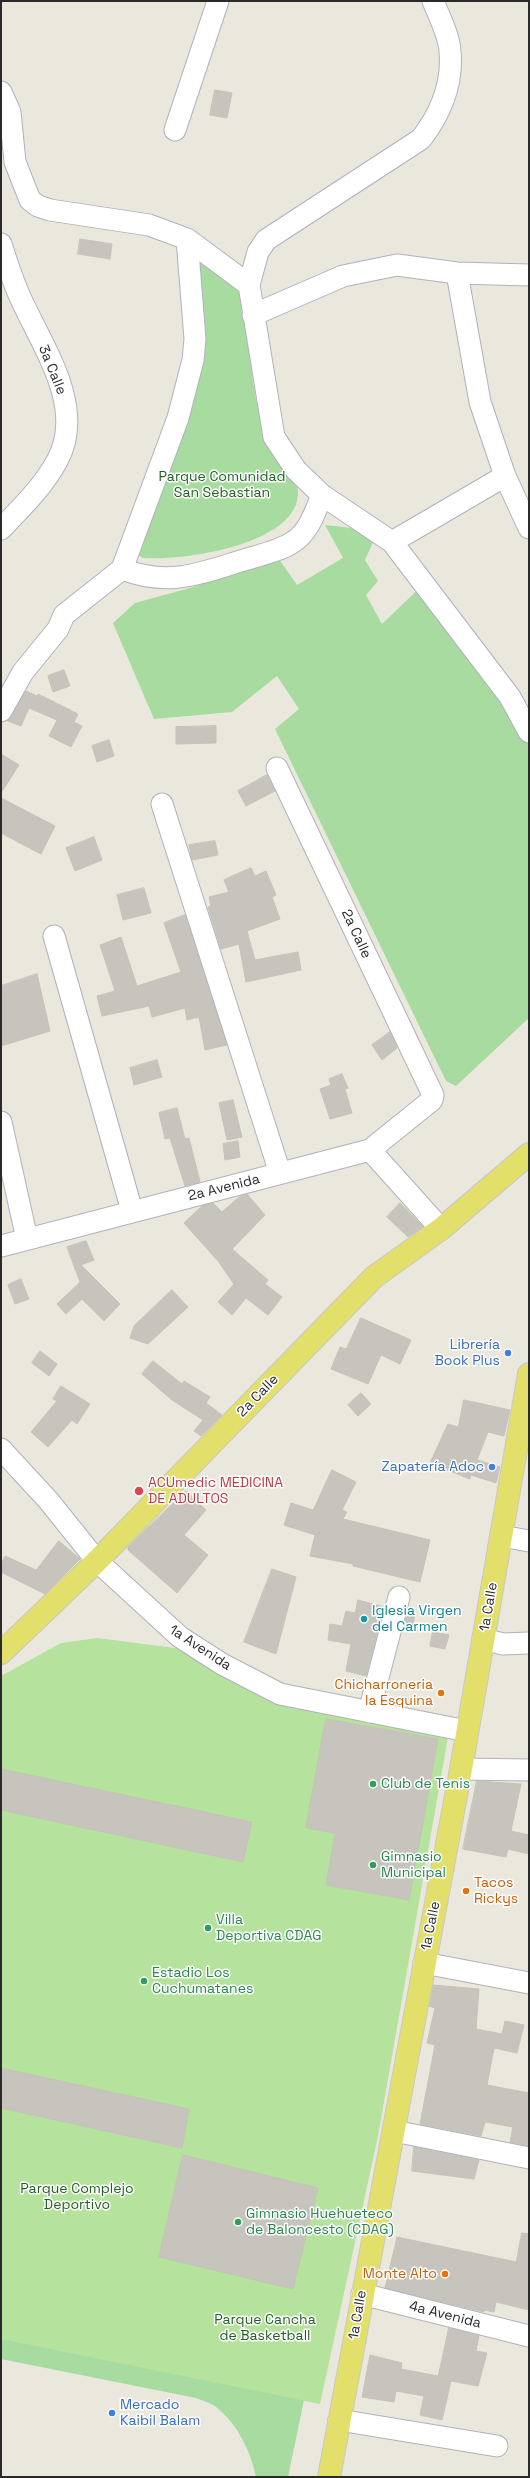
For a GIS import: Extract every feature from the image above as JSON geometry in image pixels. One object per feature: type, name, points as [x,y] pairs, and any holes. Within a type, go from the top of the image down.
[{"type":"main road","name":"2a Calle","points":[[1,1653],[96,1561],[374,1277],[440,1229],[529,1154]]},
{"type":"main road","name":"1a Calle","points":[[329,2477],[461,1769],[529,1374]]},
{"type":"street","points":[[175,130],[218,1]]},
{"type":"street","points":[[433,1],[450,50],[449,81],[436,120],[421,139],[266,240],[258,252],[249,285],[274,437],[296,470],[322,495],[392,542],[510,697],[529,732]]},
{"type":"street","points":[[1,92],[10,112],[15,162],[30,200],[38,206],[50,210],[149,226],[187,239],[249,285]]},
{"type":"street","points":[[1,711],[23,672],[58,629],[64,615],[122,569],[178,418],[193,360],[195,339],[187,239]]},
{"type":"street","name":"3a Calle","points":[[1,244],[17,290],[60,384],[66,412],[64,439],[57,460],[36,491],[1,529]]},
{"type":"street","points":[[253,315],[343,276],[397,265],[458,273],[529,275]]},
{"type":"street","points":[[458,273],[480,402],[505,476],[529,528]]},
{"type":"street","points":[[392,542],[505,476]]},
{"type":"street","points":[[122,569],[142,576],[185,578],[259,556],[294,542],[310,524],[322,495]]},
{"type":"street","name":"2a Calle","points":[[276,768],[429,1088],[432,1100]]},
{"type":"street","points":[[162,804],[280,1174]]},
{"type":"street","points":[[54,936],[132,1211]]},
{"type":"street","name":"2a Avenida","points":[[1,1246],[370,1150],[432,1100]]},
{"type":"street","points":[[1,1122],[27,1239]]},
{"type":"street","points":[[370,1150],[440,1229]]},
{"type":"street","name":"1a Avenida","points":[[1,1449],[48,1500],[96,1561],[180,1638],[222,1664],[280,1694],[467,1731]]},
{"type":"street","points":[[501,1536],[529,1541]]},
{"type":"street","points":[[369,1712],[399,1597]]},
{"type":"street","points":[[483,1639],[503,1644],[529,1643]]},
{"type":"street","points":[[461,1769],[529,1770]]},
{"type":"street","points":[[424,1963],[529,1983]]},
{"type":"street","points":[[394,2131],[529,2158]]},
{"type":"street","name":"4a Avenida","points":[[362,2294],[529,2336]]},
{"type":"street","points":[[339,2420],[497,2446]]},
{"type":"green space","name":"Parque Comunidad San Sebastian","points":[[191,243],[247,297],[251,364],[263,429],[271,445],[289,467],[297,483],[298,492],[293,510],[280,525],[260,537],[236,546],[209,552],[184,556],[143,558],[138,555],[184,419]]},
{"type":"green space","points":[[325,525],[378,531],[365,560],[378,581],[366,595],[382,624],[429,579],[529,737],[529,1018],[456,1086],[446,1081],[275,729],[299,709],[277,676],[232,712],[154,719],[113,623],[135,603],[197,586],[246,568],[274,552],[297,585],[343,558]]},
{"type":"green space","name":"Villa Deportiva CDAG","points":[[97,1638],[183,1649],[281,1696],[451,1720],[378,2136],[320,2404],[1,2339],[1,1676],[61,1643]]},
{"type":"green space","points":[[1,2328],[305,2395],[288,2477],[256,2477],[247,2448],[237,2430],[224,2414],[212,2404],[196,2398],[1,2359]]},
{"type":"building","points":[[215,90],[232,93],[227,118],[210,115]]},
{"type":"building","points":[[80,239],[112,244],[110,259],[78,254]]},
{"type":"building","points":[[64,670],[70,686],[53,692],[48,676]]},
{"type":"building","points":[[26,691],[37,696],[38,694],[78,714],[74,722],[82,726],[71,747],[49,736],[57,720],[29,708],[21,726],[8,721]]},
{"type":"building","points":[[216,726],[216,743],[176,744],[176,727]]},
{"type":"building","points":[[109,740],[114,756],[97,762],[92,746]]},
{"type":"building","points":[[1,754],[19,765],[1,793]]},
{"type":"building","points":[[267,775],[275,791],[246,806],[238,791]]},
{"type":"building","points":[[1,798],[55,826],[41,854],[1,833]]},
{"type":"building","points":[[94,837],[102,860],[75,871],[66,848]]},
{"type":"building","points":[[215,841],[218,855],[192,860],[189,845]]},
{"type":"building","points":[[251,868],[255,876],[266,871],[276,895],[272,897],[280,919],[247,931],[255,960],[298,952],[301,970],[246,982],[239,944],[221,949],[208,907],[211,906],[209,897],[229,892],[224,880]]},
{"type":"building","points":[[144,888],[151,913],[123,920],[117,895]]},
{"type":"building","points":[[185,915],[227,1045],[205,1050],[199,1017],[187,1020],[185,1008],[152,1017],[149,1006],[102,1016],[97,996],[115,991],[100,945],[121,937],[137,986],[181,972],[164,923]]},
{"type":"building","points":[[37,974],[50,1031],[1,1046],[1,986]]},
{"type":"building","points":[[390,1032],[397,1048],[382,1060],[372,1045]]},
{"type":"building","points":[[157,1060],[162,1077],[134,1085],[130,1068]]},
{"type":"building","points":[[342,1074],[348,1088],[345,1089],[352,1113],[330,1119],[320,1089],[331,1085],[329,1079]]},
{"type":"building","points":[[233,1100],[242,1137],[227,1140],[219,1103]]},
{"type":"building","points":[[177,1108],[185,1139],[189,1138],[200,1182],[185,1186],[170,1138],[165,1139],[159,1113]]},
{"type":"building","points":[[238,1141],[240,1157],[225,1160],[223,1144]]},
{"type":"building","points":[[247,1194],[265,1215],[232,1249],[268,1280],[265,1284],[282,1297],[268,1315],[246,1298],[232,1315],[218,1302],[234,1284],[218,1261],[184,1223],[202,1206],[213,1203],[222,1212],[239,1197]]},
{"type":"building","points":[[400,1203],[423,1227],[408,1237],[387,1217]]},
{"type":"building","points":[[86,1241],[94,1260],[81,1265],[120,1304],[104,1321],[82,1299],[66,1314],[57,1304],[80,1282],[67,1247]]},
{"type":"building","points":[[21,1279],[29,1299],[15,1304],[8,1285]]},
{"type":"building","points":[[172,1290],[188,1307],[148,1344],[130,1338],[134,1326]]},
{"type":"building","points":[[361,1318],[411,1340],[400,1364],[381,1355],[368,1384],[331,1369],[340,1347],[346,1349]]},
{"type":"building","points":[[40,1351],[57,1364],[49,1376],[32,1363]]},
{"type":"building","points":[[153,1361],[182,1384],[184,1381],[210,1397],[206,1403],[222,1415],[201,1436],[194,1431],[203,1420],[172,1400],[142,1374]]},
{"type":"building","points":[[61,1386],[90,1404],[77,1424],[72,1420],[48,1447],[31,1432],[57,1401],[53,1399]]},
{"type":"building","points":[[361,1393],[371,1404],[358,1416],[348,1405]]},
{"type":"building","points":[[464,1400],[510,1410],[504,1436],[488,1432],[477,1460],[500,1467],[496,1483],[471,1475],[470,1479],[430,1463],[448,1424],[458,1427]]},
{"type":"building","points":[[332,1470],[356,1482],[342,1510],[347,1512],[343,1519],[430,1540],[420,1582],[353,1566],[353,1564],[310,1556],[315,1535],[284,1525],[291,1503],[313,1510]]},
{"type":"building","points":[[186,1491],[206,1510],[184,1535],[208,1555],[177,1593],[128,1550],[128,1547]]},
{"type":"building","points":[[59,1541],[80,1559],[45,1594],[1,1572],[1,1565],[5,1556],[36,1570]]},
{"type":"building","points":[[272,1569],[296,1577],[276,1654],[244,1642]]},
{"type":"building","points":[[358,1600],[384,1607],[366,1676],[346,1671],[351,1644],[328,1640],[330,1624],[342,1626],[346,1611],[355,1613]]},
{"type":"building","points":[[408,1612],[415,1613],[413,1628],[404,1627]]},
{"type":"building","points":[[433,1632],[449,1635],[445,1649],[430,1646]]},
{"type":"building","name":"Club de Tenis","points":[[326,1719],[438,1739],[409,1900],[326,1885],[335,1833],[306,1828]]},
{"type":"building","points":[[1,1769],[252,1822],[243,1862],[1,1810]]},
{"type":"building","points":[[477,1781],[521,1784],[511,1831],[529,1835],[529,1854],[508,1849],[506,1857],[463,1849]]},
{"type":"building","points":[[433,1985],[479,1989],[476,2029],[502,2034],[505,2021],[524,2025],[517,2053],[494,2048],[487,2085],[529,2093],[529,2146],[510,2142],[513,2127],[485,2122],[481,2136],[420,2124],[435,2045],[427,2043],[435,2008],[429,2006]]},
{"type":"building","points":[[1,2068],[189,2109],[182,2148],[1,2108]]},
{"type":"building","points":[[414,2147],[479,2160],[474,2179],[412,2171]]},
{"type":"building","name":"Gimnasio Huehueteco de Baloncesto (CDAG)","points":[[183,2155],[318,2188],[293,2289],[159,2257]]},
{"type":"building","name":"Monte Alto","points":[[522,2233],[529,2234],[529,2310],[496,2302],[494,2312],[484,2310],[484,2312],[385,2288],[397,2237],[516,2262]]},
{"type":"building","points":[[449,2328],[479,2336],[476,2351],[487,2353],[478,2386],[451,2381],[442,2420],[420,2415],[424,2396],[396,2391],[394,2402],[362,2397],[370,2355],[402,2363],[401,2369],[438,2376]]},
{"type":"place","name":"Librería Book Plus","points":[[508,1353]]},
{"type":"place","name":"Zapatería Adoc","points":[[492,1467]]},
{"type":"place","name":"ACUmedic MEDICINA DE ADULTOS","points":[[139,1491]]},
{"type":"place","name":"Iglesia Virgen del Carmen","points":[[364,1619]]},
{"type":"place","name":"Chicharroneria la Esquina","points":[[441,1693]]},
{"type":"place","name":"Club de Tenis","points":[[373,1784]]},
{"type":"place","name":"Gimnasio Municipal","points":[[373,1865]]},
{"type":"place","name":"Tacos Rickys","points":[[466,1891]]},
{"type":"place","name":"Villa Deportiva CDAG","points":[[208,1928]]},
{"type":"place","name":"Estadio Los Cuchumatanes","points":[[144,1981]]},
{"type":"place","name":"Gimnasio Huehueteco de Baloncesto (CDAG)","points":[[238,2222]]},
{"type":"place","name":"Monte Alto","points":[[445,2274]]},
{"type":"place","name":"Mercado Kaibil Balam","points":[[112,2413]]},
{"type":"park label","name":"Parque Complejo Deportivo","points":[[77,2198]]},
{"type":"park label","name":"Parque Cancha de Basketball","points":[[265,2328]]}]
